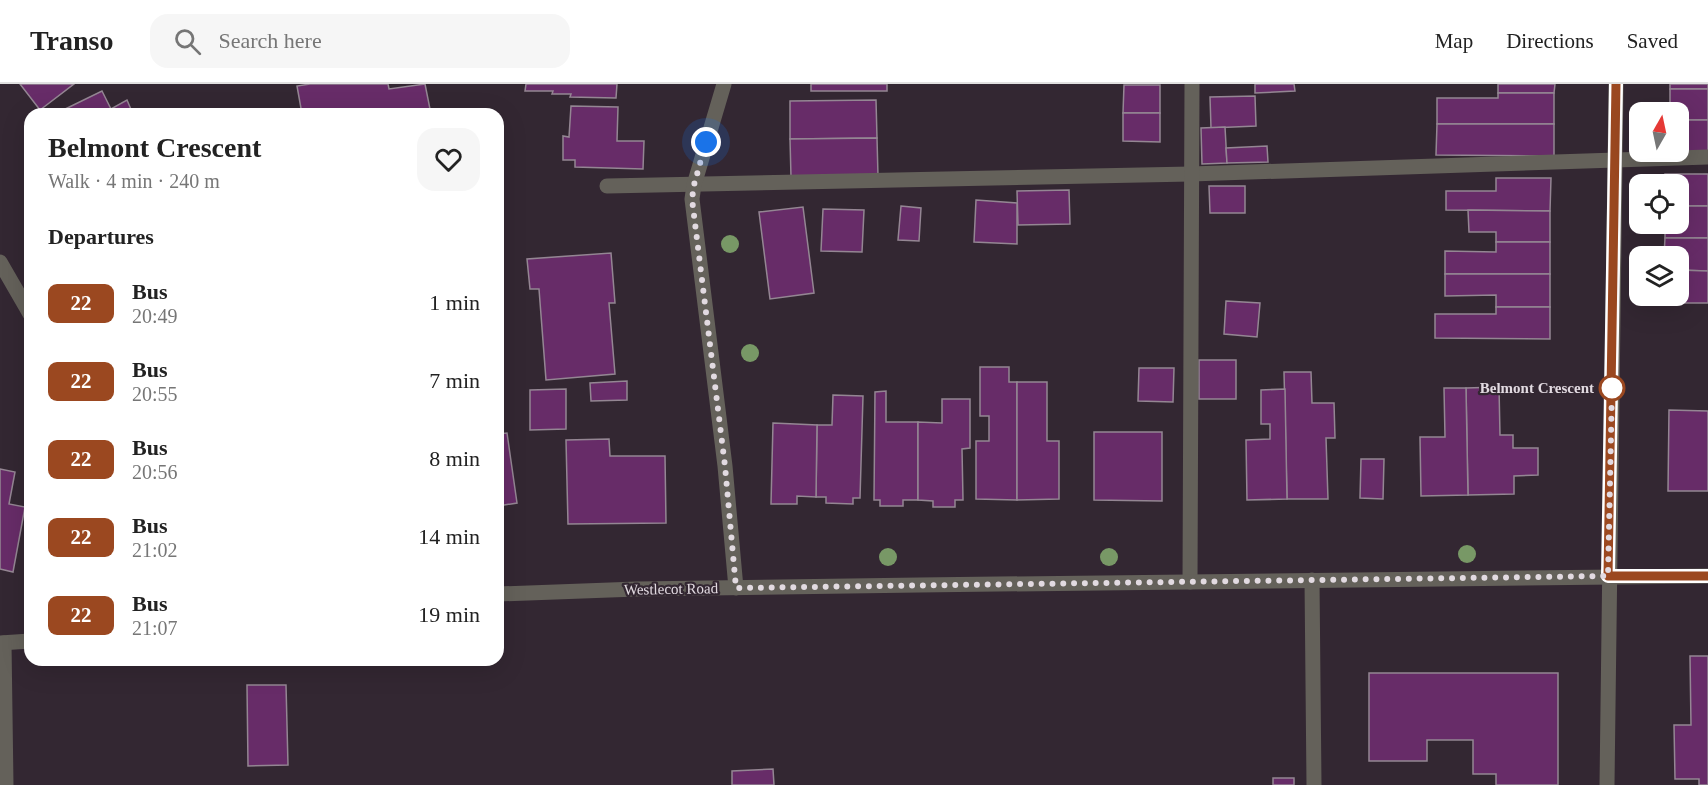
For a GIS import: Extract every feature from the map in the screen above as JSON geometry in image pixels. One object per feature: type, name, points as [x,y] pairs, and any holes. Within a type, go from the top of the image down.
[{"type":"street","points":[[724,84],[694,185],[692,199],[725,466],[736,588]]},
{"type":"street","points":[[1190,582],[1192,84]]},
{"type":"street","points":[[1607,785],[1616,84]]},
{"type":"street","points":[[607,186],[1191,174],[1708,157]]},
{"type":"street","points":[[0,262],[24,304]]},
{"type":"street","name":"Westlecot Road","points":[[504,594],[736,588],[1708,576]]},
{"type":"street","points":[[1312,580],[1314,785]]},
{"type":"street","points":[[6,785],[2,643],[24,642]]},
{"type":"building","points":[[20,84],[74,84],[43,108],[38,108]]},
{"type":"building","points":[[388,84],[389,89],[425,84],[430,108],[301,108],[297,86]]},
{"type":"building","points":[[526,84],[617,84],[616,98],[570,97],[571,94],[552,94],[553,91],[525,91]]},
{"type":"building","points":[[811,84],[887,84],[887,91],[811,91]]},
{"type":"building","points":[[1255,84],[1294,84],[1295,91],[1255,93]]},
{"type":"building","points":[[1498,84],[1555,84],[1554,93],[1498,93]]},
{"type":"building","points":[[1670,84],[1708,84],[1708,89],[1670,89]]},
{"type":"building","points":[[1124,85],[1160,85],[1160,113],[1123,113]]},
{"type":"building","points":[[1670,89],[1708,89],[1708,120],[1689,120],[1689,102],[1670,102]]},
{"type":"building","points":[[102,91],[110,108],[67,108]]},
{"type":"building","points":[[1498,93],[1554,93],[1554,124],[1437,124],[1437,98],[1498,98]]},
{"type":"building","points":[[1255,96],[1256,126],[1211,128],[1210,97]]},
{"type":"building","points":[[127,100],[130,108],[113,108]]},
{"type":"building","points":[[876,100],[877,138],[790,139],[790,101]]},
{"type":"building","points":[[571,106],[618,107],[617,141],[644,141],[643,169],[575,167],[575,160],[563,160],[563,136],[569,137]]},
{"type":"building","points":[[1123,113],[1160,113],[1160,142],[1123,141]]},
{"type":"building","points":[[1689,120],[1708,120],[1708,155],[1689,153]]},
{"type":"building","points":[[1437,124],[1554,124],[1554,156],[1436,155]]},
{"type":"building","points":[[1225,127],[1227,163],[1202,164],[1201,128]]},
{"type":"building","points":[[877,138],[878,176],[791,177],[790,139]]},
{"type":"building","points":[[1267,146],[1268,162],[1227,163],[1226,148]]},
{"type":"building","points":[[1689,174],[1708,174],[1708,206],[1689,206]]},
{"type":"building","points":[[1496,178],[1551,178],[1550,211],[1446,210],[1446,191],[1496,191]]},
{"type":"building","points":[[1209,186],[1245,186],[1245,213],[1210,213]]},
{"type":"building","points":[[1069,190],[1070,224],[1018,225],[1017,191]]},
{"type":"building","points":[[976,200],[1017,203],[1017,244],[974,242]]},
{"type":"building","points":[[901,206],[921,208],[919,241],[898,240]]},
{"type":"building","points":[[1689,206],[1708,206],[1708,238],[1665,238],[1665,234],[1689,234]]},
{"type":"building","points":[[803,207],[814,293],[770,299],[759,212]]},
{"type":"building","points":[[823,209],[864,210],[862,252],[821,251]]},
{"type":"building","points":[[1468,210],[1550,211],[1550,242],[1496,242],[1496,232],[1469,232]]},
{"type":"building","points":[[1665,238],[1708,238],[1708,271],[1689,270],[1689,246],[1665,246]]},
{"type":"building","points":[[1496,242],[1550,242],[1550,274],[1445,274],[1445,251],[1496,252]]},
{"type":"building","points":[[611,253],[615,303],[609,303],[615,374],[546,380],[539,289],[530,289],[527,259]]},
{"type":"building","points":[[1689,270],[1708,271],[1708,303],[1689,303]]},
{"type":"building","points":[[1445,274],[1550,274],[1550,307],[1496,307],[1496,295],[1445,296]]},
{"type":"building","points":[[1226,301],[1260,303],[1257,337],[1224,334]]},
{"type":"building","points":[[1496,307],[1550,307],[1550,339],[1435,338],[1435,314],[1496,314]]},
{"type":"building","points":[[1199,360],[1236,360],[1236,399],[1199,399]]},
{"type":"building","points":[[980,367],[1009,367],[1009,382],[1017,382],[1017,500],[976,499],[976,441],[989,441],[989,416],[980,416]]},
{"type":"building","points":[[1139,368],[1174,368],[1173,402],[1138,401]]},
{"type":"building","points":[[1284,372],[1311,372],[1312,403],[1334,403],[1335,438],[1326,438],[1328,499],[1287,499]]},
{"type":"building","points":[[627,381],[627,400],[591,401],[590,383]]},
{"type":"building","points":[[1017,382],[1047,382],[1047,441],[1059,441],[1059,499],[1017,500]]},
{"type":"building","points":[[1499,387],[1500,435],[1513,435],[1513,448],[1538,448],[1538,475],[1514,476],[1514,494],[1468,495],[1466,388]]},
{"type":"building","points":[[1444,388],[1466,388],[1468,495],[1421,496],[1420,437],[1445,437]]},
{"type":"building","points":[[566,389],[566,429],[530,430],[530,390]]},
{"type":"building","points":[[1285,389],[1287,499],[1247,500],[1246,440],[1270,439],[1270,424],[1261,424],[1261,390]]},
{"type":"building","points":[[886,391],[886,422],[918,422],[918,500],[903,500],[903,506],[880,506],[880,500],[874,500],[875,392]]},
{"type":"building","points":[[833,395],[863,396],[860,498],[853,498],[853,504],[826,503],[826,497],[816,497],[817,425],[832,425]]},
{"type":"building","points":[[942,399],[970,399],[970,448],[962,449],[963,500],[955,500],[955,507],[933,507],[933,501],[918,500],[918,422],[942,423]]},
{"type":"building","points":[[1669,410],[1708,411],[1708,491],[1668,491]]},
{"type":"building","points":[[773,423],[817,425],[816,497],[797,496],[797,504],[771,504]]},
{"type":"building","points":[[1094,432],[1162,432],[1162,501],[1094,500]]},
{"type":"building","points":[[504,433],[507,433],[517,503],[504,505]]},
{"type":"building","points":[[609,439],[610,456],[665,456],[666,523],[568,524],[566,440]]},
{"type":"building","points":[[1361,459],[1384,459],[1383,499],[1360,498]]},
{"type":"building","points":[[0,469],[15,472],[9,504],[24,507],[24,512],[13,572],[0,569]]},
{"type":"building","points":[[1690,656],[1708,656],[1708,785],[1699,785],[1699,779],[1675,779],[1674,725],[1691,725]]},
{"type":"building","points":[[1369,673],[1558,673],[1558,785],[1496,785],[1496,774],[1473,774],[1473,740],[1427,740],[1427,761],[1369,761]]},
{"type":"building","points":[[247,685],[286,685],[288,765],[248,766]]},
{"type":"building","points":[[773,769],[774,785],[732,785],[732,771]]},
{"type":"building","points":[[1273,778],[1294,778],[1294,785],[1273,785]]},
{"type":"bus line","name":"22","points":[[1616,84],[1608,576],[1708,576]]},
{"type":"place","name":"Belmont Crescent","points":[[1612,388]]},
{"type":"route","points":[[706,142],[692,199],[725,466],[736,588],[1608,576],[1612,388]]}]
